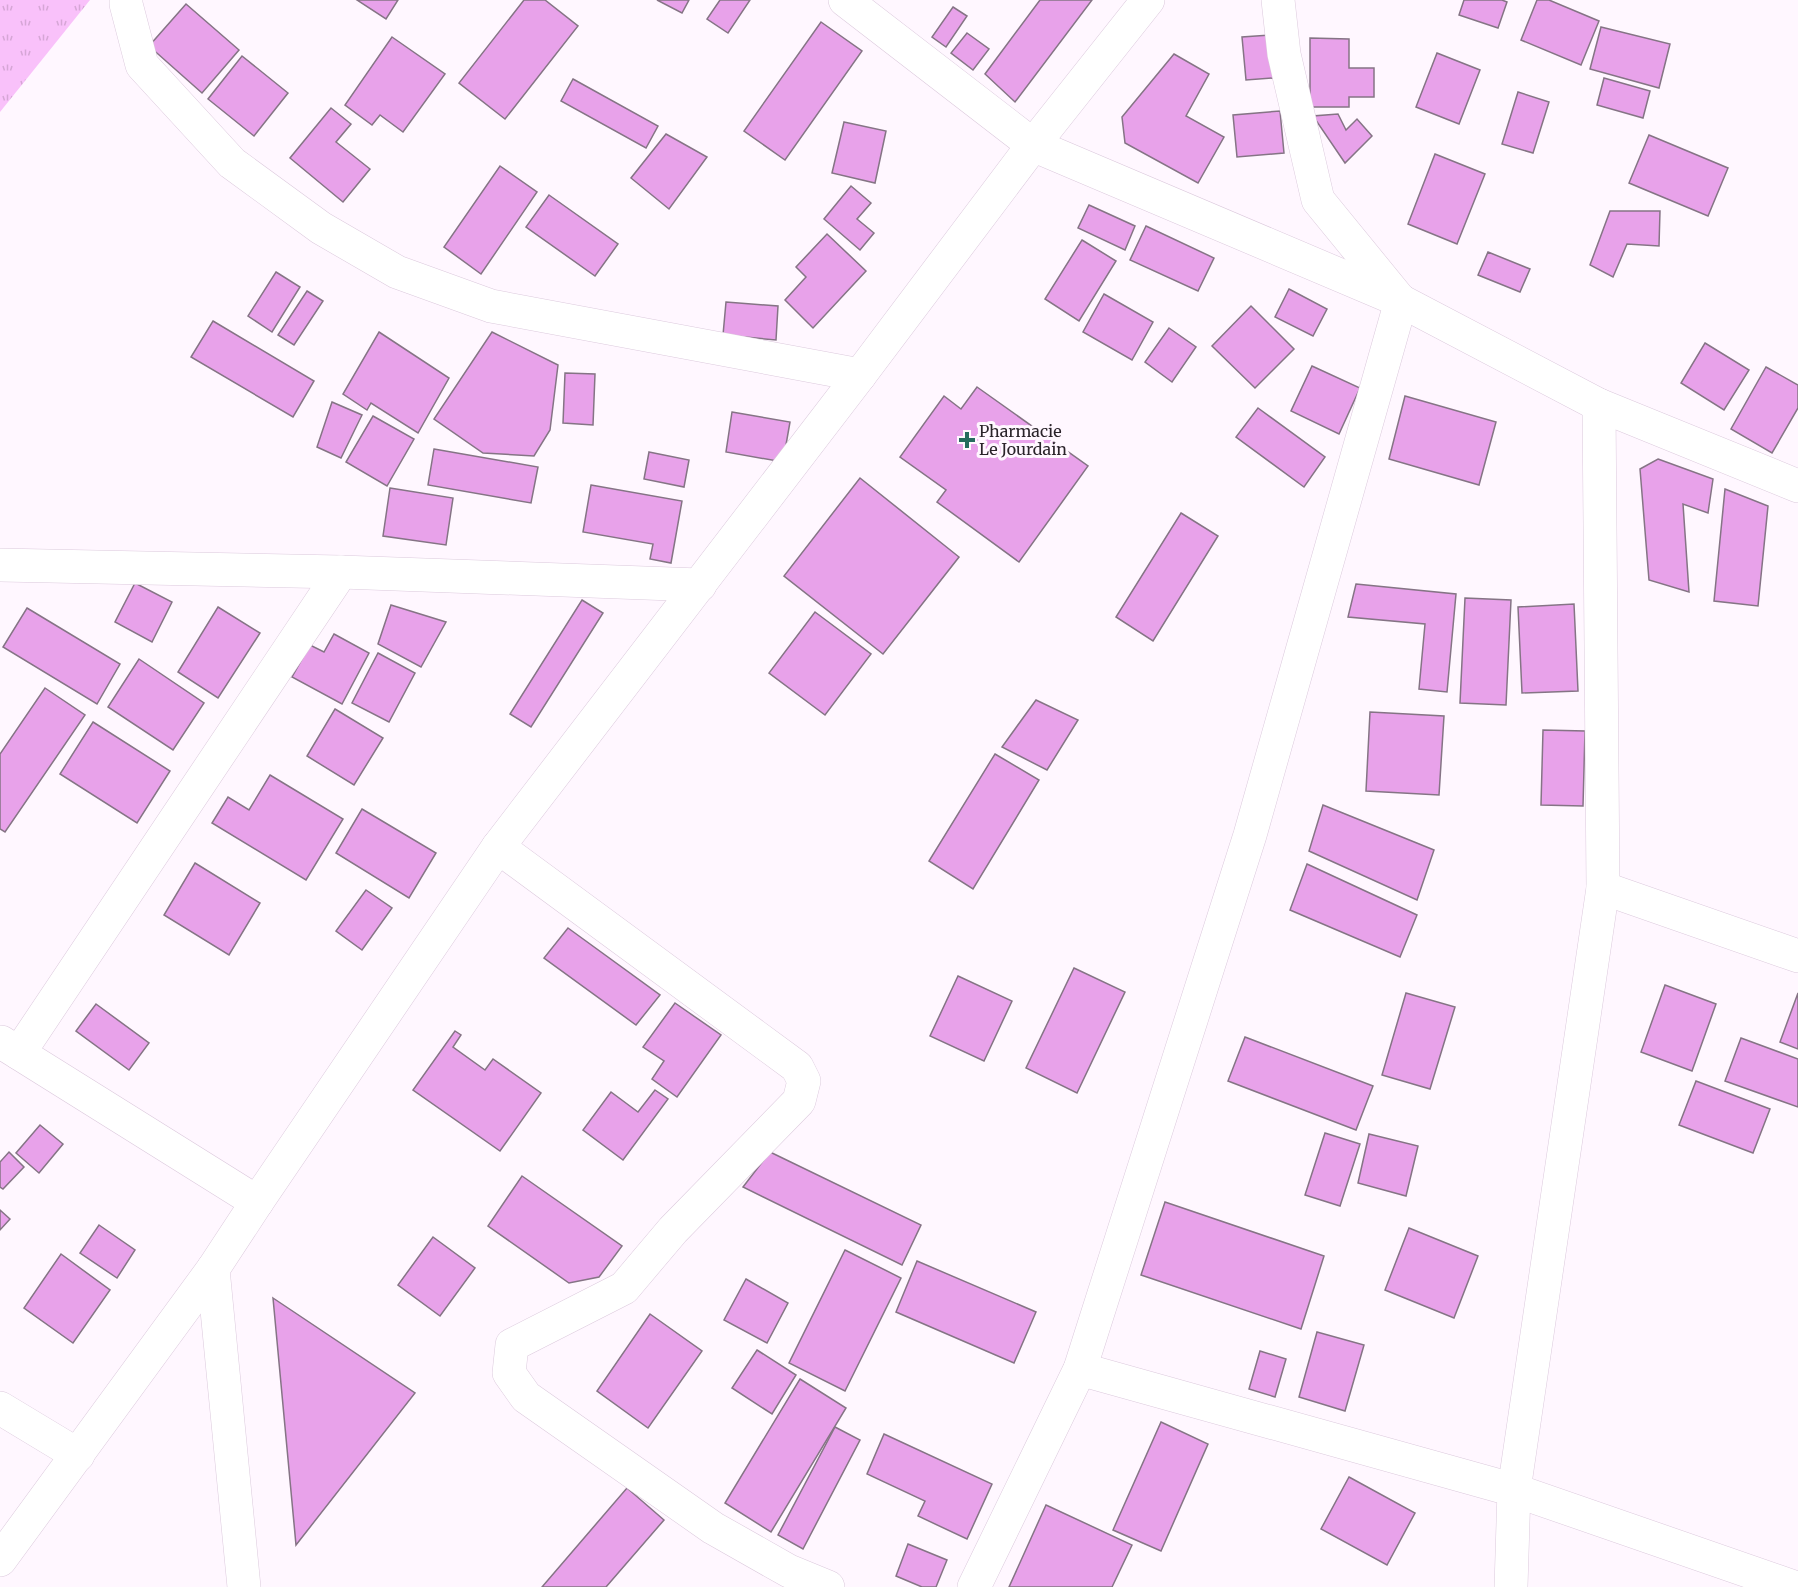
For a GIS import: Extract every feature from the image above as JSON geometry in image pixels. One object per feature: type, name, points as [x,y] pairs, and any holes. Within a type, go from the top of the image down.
[{"type":"street","points":[[126,0],[142,65],[232,163],[321,228],[397,272],[491,306],[860,375]]},
{"type":"street","points":[[846,0],[1033,145],[1401,302],[1599,405],[1798,486]]},
{"type":"street","points":[[0,1560],[213,1269],[256,1202],[498,847],[700,585],[1033,145],[1148,0]]},
{"type":"street","points":[[1278,0],[1284,54],[1318,200],[1401,302]]},
{"type":"street","points":[[974,1587],[1080,1369],[1250,835],[1401,302]]},
{"type":"street","points":[[1511,1587],[1514,1490],[1604,888],[1599,405]]},
{"type":"street","points":[[1,567],[341,572],[700,585]]},
{"type":"street","points":[[256,1202],[9,1047],[341,572]]},
{"type":"street","points":[[498,847],[797,1067],[804,1081],[799,1101],[673,1230],[624,1288],[512,1345],[508,1373],[526,1397],[713,1528],[789,1571],[828,1587]]},
{"type":"street","points":[[1604,888],[1798,956]]},
{"type":"street","points":[[213,1269],[244,1587]]},
{"type":"street","points":[[1080,1369],[1514,1490],[1794,1587]]},
{"type":"street","points":[[0,1408],[78,1455]]},
{"type":"green space","points":[[0,0],[90,0],[0,112]]},
{"type":"building","points":[[357,0],[398,0],[386,19]]},
{"type":"building","points":[[524,0],[545,0],[578,26],[505,119],[459,83]]},
{"type":"building","points":[[657,0],[689,0],[682,13]]},
{"type":"building","points":[[720,0],[750,0],[728,33],[707,19]]},
{"type":"building","points":[[1040,0],[1092,0],[1015,102],[985,74]]},
{"type":"building","points":[[1464,0],[1507,2],[1498,28],[1459,15]]},
{"type":"building","points":[[1537,0],[1549,0],[1599,21],[1581,65],[1521,40]]},
{"type":"building","points":[[186,4],[239,50],[202,93],[149,46]]},
{"type":"building","points":[[953,7],[967,16],[946,47],[932,37]]},
{"type":"building","points":[[821,22],[862,51],[785,160],[744,131]]},
{"type":"building","points":[[1601,27],[1670,44],[1659,88],[1590,69]]},
{"type":"building","points":[[967,33],[989,49],[973,70],[951,53]]},
{"type":"building","points":[[1270,35],[1273,78],[1246,80],[1242,37]]},
{"type":"building","points":[[392,37],[445,74],[403,132],[380,115],[372,125],[345,105]]},
{"type":"building","points":[[1310,38],[1349,39],[1349,68],[1374,68],[1374,97],[1349,97],[1349,107],[1310,107]]},
{"type":"building","points":[[1437,53],[1480,70],[1459,124],[1416,107]]},
{"type":"building","points":[[1174,54],[1209,74],[1186,116],[1224,137],[1198,183],[1125,143],[1122,117]]},
{"type":"building","points":[[242,56],[288,93],[254,136],[208,99]]},
{"type":"building","points":[[1604,78],[1650,91],[1643,118],[1597,105]]},
{"type":"building","points":[[573,79],[658,126],[646,148],[561,101]]},
{"type":"building","points":[[1518,92],[1549,102],[1533,153],[1502,144]]},
{"type":"building","points":[[331,108],[351,124],[336,142],[370,169],[343,202],[290,158]]},
{"type":"building","points":[[1280,111],[1284,153],[1237,157],[1233,115]]},
{"type":"building","points":[[1338,114],[1346,130],[1357,119],[1372,136],[1345,163],[1313,116]]},
{"type":"building","points":[[844,122],[886,131],[875,183],[832,173]]},
{"type":"building","points":[[666,134],[707,157],[669,209],[631,178]]},
{"type":"building","points":[[1649,135],[1728,168],[1708,216],[1629,183]]},
{"type":"building","points":[[1435,154],[1485,174],[1457,244],[1408,224]]},
{"type":"building","points":[[500,166],[537,192],[481,274],[444,247]]},
{"type":"building","points":[[851,186],[871,203],[857,219],[874,233],[860,250],[824,219]]},
{"type":"building","points":[[549,195],[618,244],[595,276],[526,227]]},
{"type":"building","points":[[1089,205],[1135,226],[1125,250],[1078,228]]},
{"type":"building","points":[[1610,211],[1660,211],[1659,246],[1627,244],[1613,277],[1590,265]]},
{"type":"building","points":[[1146,226],[1214,258],[1198,291],[1130,260]]},
{"type":"building","points":[[827,234],[866,271],[813,328],[785,300],[806,277],[796,267]]},
{"type":"building","points":[[1082,240],[1116,261],[1079,321],[1045,299]]},
{"type":"building","points":[[1488,252],[1530,269],[1520,292],[1478,275]]},
{"type":"building","points":[[276,272],[300,287],[272,332],[248,316]]},
{"type":"building","points":[[1289,289],[1327,309],[1313,336],[1275,317]]},
{"type":"building","points":[[307,291],[323,301],[294,345],[278,335]]},
{"type":"building","points":[[1104,294],[1153,322],[1132,360],[1083,332]]},
{"type":"building","points":[[726,302],[778,306],[776,340],[723,335]]},
{"type":"building","points":[[1251,306],[1294,349],[1255,388],[1212,346]]},
{"type":"building","points":[[213,321],[314,381],[293,417],[191,357]]},
{"type":"building","points":[[1169,328],[1196,347],[1172,382],[1145,362]]},
{"type":"building","points":[[379,332],[449,378],[418,433],[371,403],[367,410],[343,394]]},
{"type":"building","points":[[492,332],[558,365],[550,430],[534,456],[483,453],[434,419]]},
{"type":"building","points":[[1705,343],[1749,370],[1724,410],[1681,383]]},
{"type":"building","points":[[1312,366],[1360,388],[1339,434],[1291,411]]},
{"type":"building","points":[[1766,367],[1798,385],[1798,408],[1772,453],[1731,429]]},
{"type":"building","points":[[565,373],[595,374],[593,425],[563,423]]},
{"type":"building","points":[[977,387],[1088,466],[1019,562],[937,502],[946,490],[900,457],[944,396],[961,409]]},
{"type":"building","points":[[1405,396],[1496,422],[1479,485],[1389,459]]},
{"type":"building","points":[[332,402],[362,415],[341,458],[317,447]]},
{"type":"building","points":[[1258,408],[1325,457],[1304,487],[1236,437]]},
{"type":"building","points":[[732,412],[790,422],[783,462],[726,452]]},
{"type":"building","points":[[373,416],[414,439],[387,486],[346,462]]},
{"type":"building","points":[[434,449],[538,467],[531,503],[428,485]]},
{"type":"building","points":[[649,452],[689,460],[684,487],[644,479]]},
{"type":"building","points":[[1658,459],[1713,479],[1708,513],[1683,504],[1689,592],[1649,580],[1640,469]]},
{"type":"building","points":[[860,478],[959,557],[883,654],[784,576]]},
{"type":"building","points":[[591,485],[682,501],[671,563],[650,559],[653,544],[583,532]]},
{"type":"building","points":[[390,488],[453,498],[446,545],[383,536]]},
{"type":"building","points":[[1725,489],[1768,506],[1758,606],[1714,601]]},
{"type":"building","points":[[1181,513],[1218,536],[1153,641],[1116,617]]},
{"type":"building","points":[[135,583],[172,602],[152,642],[115,622]]},
{"type":"building","points":[[1356,584],[1456,594],[1447,692],[1419,689],[1425,624],[1348,617]]},
{"type":"building","points":[[1465,598],[1511,600],[1506,705],[1460,703]]},
{"type":"building","points":[[582,600],[603,613],[531,727],[510,714]]},
{"type":"building","points":[[1574,604],[1578,691],[1522,693],[1518,607]]},
{"type":"building","points":[[391,605],[446,622],[421,667],[378,644]]},
{"type":"building","points":[[218,607],[260,633],[218,698],[178,672]]},
{"type":"building","points":[[27,608],[120,664],[97,704],[3,647]]},
{"type":"building","points":[[815,612],[871,654],[825,715],[769,673]]},
{"type":"building","points":[[334,634],[369,653],[342,704],[292,677],[310,645],[324,652]]},
{"type":"building","points":[[378,653],[415,673],[389,722],[352,703]]},
{"type":"building","points":[[139,659],[204,703],[173,750],[108,707]]},
{"type":"building","points":[[45,688],[85,715],[5,832],[0,829],[0,754]]},
{"type":"building","points":[[1036,700],[1078,720],[1047,770],[1002,747]]},
{"type":"building","points":[[335,709],[383,738],[354,785],[307,756]]},
{"type":"building","points":[[1370,712],[1444,716],[1439,795],[1366,791]]},
{"type":"building","points":[[93,722],[170,771],[137,823],[60,774]]},
{"type":"building","points":[[1543,730],[1585,731],[1583,806],[1541,805]]},
{"type":"building","points":[[995,754],[1039,780],[973,889],[929,861]]},
{"type":"building","points":[[270,775],[343,819],[306,880],[212,823],[228,797],[249,810]]},
{"type":"building","points":[[1323,805],[1434,850],[1417,900],[1309,851]]},
{"type":"building","points":[[362,809],[436,853],[409,898],[336,853]]},
{"type":"building","points":[[195,863],[260,903],[229,955],[164,915]]},
{"type":"building","points":[[1307,864],[1417,915],[1400,957],[1290,910]]},
{"type":"building","points":[[366,890],[392,908],[362,950],[336,931]]},
{"type":"building","points":[[568,928],[660,995],[636,1025],[544,958]]},
{"type":"building","points":[[1074,968],[1125,992],[1077,1093],[1026,1068]]},
{"type":"building","points":[[958,976],[1012,1001],[984,1061],[930,1036]]},
{"type":"building","points":[[1665,985],[1716,1004],[1692,1071],[1641,1052]]},
{"type":"building","points":[[1406,993],[1455,1007],[1430,1089],[1382,1075]]},
{"type":"building","points":[[1798,993],[1798,1049],[1780,1042]]},
{"type":"building","points":[[675,1003],[721,1035],[677,1097],[652,1079],[664,1061],[643,1047]]},
{"type":"building","points":[[96,1004],[149,1043],[129,1070],[76,1031]]},
{"type":"building","points":[[455,1031],[461,1035],[453,1047],[485,1070],[493,1059],[541,1093],[500,1151],[413,1090]]},
{"type":"building","points":[[1245,1037],[1373,1086],[1356,1130],[1228,1081]]},
{"type":"building","points":[[1741,1038],[1798,1059],[1798,1107],[1725,1081]]},
{"type":"building","points":[[1696,1081],[1770,1109],[1753,1153],[1679,1125]]},
{"type":"building","points":[[655,1090],[668,1099],[623,1160],[583,1130],[611,1092],[638,1112]]},
{"type":"building","points":[[40,1125],[63,1144],[39,1173],[16,1153]]},
{"type":"building","points":[[1325,1133],[1360,1144],[1340,1206],[1305,1195]]},
{"type":"building","points":[[1369,1134],[1418,1146],[1406,1196],[1358,1183]]},
{"type":"building","points":[[9,1152],[24,1167],[3,1189],[0,1187],[0,1162]]},
{"type":"building","points":[[770,1152],[921,1225],[902,1265],[743,1187]]},
{"type":"building","points":[[522,1176],[622,1246],[599,1277],[569,1283],[488,1226]]},
{"type":"building","points":[[1165,1202],[1324,1256],[1301,1329],[1141,1275]]},
{"type":"building","points":[[0,1210],[10,1219],[0,1230]]},
{"type":"building","points":[[99,1225],[135,1250],[117,1278],[80,1253]]},
{"type":"building","points":[[1409,1228],[1478,1256],[1454,1318],[1385,1290]]},
{"type":"building","points":[[433,1237],[475,1268],[440,1316],[398,1285]]},
{"type":"building","points":[[845,1250],[901,1278],[845,1391],[789,1363]]},
{"type":"building","points":[[61,1254],[110,1290],[73,1343],[24,1308]]},
{"type":"building","points":[[917,1261],[1036,1312],[1014,1363],[896,1312]]},
{"type":"building","points":[[746,1279],[788,1303],[767,1343],[724,1320]]},
{"type":"building","points":[[273,1298],[415,1393],[296,1545]]},
{"type":"building","points":[[650,1314],[702,1351],[648,1428],[597,1391]]},
{"type":"building","points":[[1317,1332],[1364,1345],[1345,1411],[1299,1397]]},
{"type":"building","points":[[757,1350],[796,1375],[772,1414],[732,1388]]},
{"type":"building","points":[[1260,1351],[1286,1359],[1275,1397],[1249,1389]]},
{"type":"building","points":[[800,1379],[846,1408],[771,1532],[725,1503]]},
{"type":"building","points":[[1161,1422],[1208,1444],[1161,1551],[1113,1530]]},
{"type":"building","points":[[835,1427],[860,1440],[803,1549],[778,1535]]},
{"type":"building","points":[[884,1434],[992,1484],[967,1539],[918,1516],[925,1501],[867,1474]]},
{"type":"building","points":[[1349,1477],[1415,1513],[1387,1565],[1321,1529]]},
{"type":"building","points":[[627,1488],[664,1520],[606,1587],[542,1587]]},
{"type":"building","points":[[1046,1505],[1132,1545],[1112,1587],[1009,1587]]},
{"type":"building","points":[[908,1544],[947,1560],[936,1587],[922,1587],[896,1576]]},
{"type":"place","name":"Pharmacie Le Jourdain","points":[[967,440]]}]
